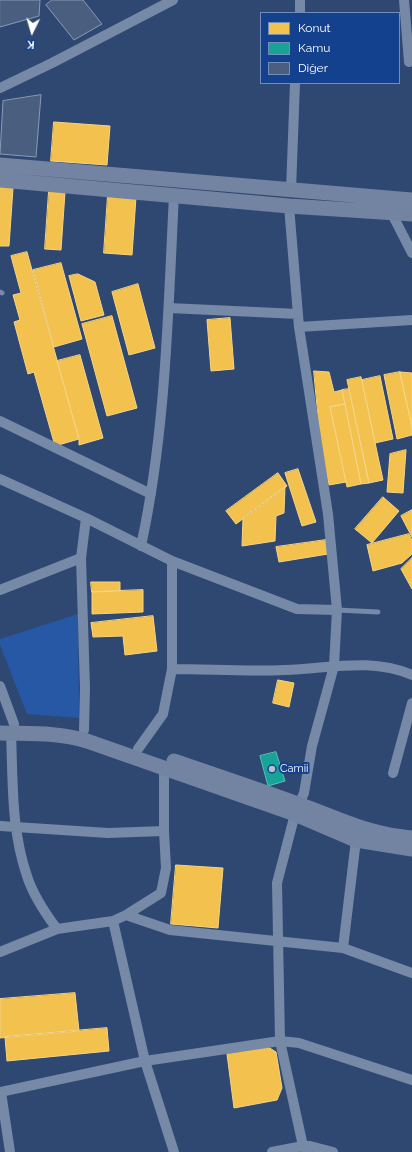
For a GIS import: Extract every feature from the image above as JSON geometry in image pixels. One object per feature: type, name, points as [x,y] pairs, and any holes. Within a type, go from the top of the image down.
[{"type":"street","points":[[0,88],[52,63],[173,0]]},
{"type":"street","points":[[300,0],[300,12]]},
{"type":"street","points":[[404,0],[407,62]]},
{"type":"street","points":[[295,84],[291,190],[289,206],[299,327],[328,514],[337,610],[334,666],[312,746],[304,794],[297,809],[277,883],[280,1041],[305,1149]]},
{"type":"street","points":[[0,165],[412,200]]},
{"type":"street","points":[[0,180],[289,206],[412,214]]},
{"type":"street","points":[[141,546],[151,494],[165,372],[174,195]]},
{"type":"street","points":[[391,212],[412,253]]},
{"type":"street","points":[[168,308],[298,314]]},
{"type":"street","points":[[299,327],[412,320]]},
{"type":"street","points":[[0,427],[0,422],[151,494]]},
{"type":"street","points":[[0,478],[86,518],[172,561],[297,608],[337,610]]},
{"type":"street","points":[[84,730],[85,688],[80,558],[86,518]]},
{"type":"street","points":[[0,590],[80,558]]},
{"type":"street","points":[[138,749],[164,714],[172,669],[172,561]]},
{"type":"street","points":[[172,669],[285,670],[334,666],[373,665],[398,669],[412,675]]},
{"type":"street","points":[[0,686],[6,728],[15,826],[27,876],[43,909],[56,929]]},
{"type":"street","points":[[394,774],[412,703]]},
{"type":"street","points":[[6,728],[50,724],[84,730],[297,809],[356,840],[412,849]]},
{"type":"street","points":[[6,728],[70,736],[164,769],[375,833],[412,838]]},
{"type":"street","points":[[0,952],[56,929],[113,921],[126,915],[161,893],[166,868],[164,831],[164,769]]},
{"type":"street","points":[[0,826],[108,834],[164,831]]},
{"type":"street","points":[[343,948],[356,840]]},
{"type":"street","points":[[126,915],[170,930],[343,948],[412,973]]},
{"type":"street","points":[[113,921],[145,1061],[174,1152]]},
{"type":"street","points":[[10,1152],[1,1092],[145,1061],[280,1041],[299,1043],[412,1080]]},
{"type":"street","points":[[272,1152],[305,1149],[310,1146],[333,1152]]},
{"type":"lane","points":[[337,610],[378,612]]},
{"type":"shaded area","points":[[78,614],[79,718],[27,714],[0,645],[0,639]]},
{"type":"building: Konut","points":[[54,122],[110,126],[107,165],[51,161]]},
{"type":"building: Konut","points":[[0,187],[13,188],[9,246],[0,246]]},
{"type":"building: Konut","points":[[49,191],[65,192],[61,250],[45,249]]},
{"type":"building: Konut","points":[[108,195],[136,197],[132,255],[104,253]]},
{"type":"building: Konut","points":[[27,252],[79,439],[55,446],[34,372],[28,374],[14,322],[20,320],[13,295],[21,293],[11,256]]},
{"type":"building: Konut","points":[[61,263],[82,339],[54,347],[33,270]]},
{"type":"building: Konut","points":[[78,274],[95,282],[104,315],[81,321],[69,276]]},
{"type":"building: Konut","points":[[138,284],[155,348],[129,355],[112,292]]},
{"type":"building: Konut","points":[[112,316],[137,408],[107,416],[82,324]]},
{"type":"building: Konut","points":[[230,318],[234,369],[211,371],[207,320]]},
{"type":"building: Konut","points":[[80,355],[103,438],[79,445],[79,439],[57,361]]},
{"type":"building: Konut","points":[[314,371],[329,372],[334,392],[342,390],[345,404],[330,407],[346,482],[329,485],[321,447]]},
{"type":"building: Konut","points":[[400,372],[412,427],[412,435],[397,439],[384,375]]},
{"type":"building: Konut","points":[[400,372],[412,373],[412,427]]},
{"type":"building: Konut","points":[[380,376],[393,439],[375,443],[362,380]]},
{"type":"building: Konut","points":[[361,377],[383,480],[369,483],[347,380]]},
{"type":"building: Konut","points":[[349,389],[369,483],[361,484],[342,390]]},
{"type":"building: Konut","points":[[345,404],[361,484],[347,487],[330,407]]},
{"type":"building: Konut","points":[[406,450],[403,493],[387,492],[390,454]]},
{"type":"building: Konut","points":[[298,469],[316,522],[302,526],[285,473]]},
{"type":"building: Konut","points":[[278,473],[287,486],[236,524],[226,511]]},
{"type":"building: Konut","points":[[285,487],[284,513],[276,516],[275,541],[242,546],[243,518]]},
{"type":"building: Konut","points":[[383,497],[399,511],[372,543],[355,529]]},
{"type":"building: Konut","points":[[412,510],[412,537],[401,516]]},
{"type":"building: Konut","points":[[409,534],[412,540],[412,554],[402,563],[373,571],[367,545]]},
{"type":"building: Konut","points":[[326,540],[328,554],[279,562],[276,547]]},
{"type":"building: Konut","points":[[412,558],[412,589],[401,569]]},
{"type":"building: Konut","points":[[91,582],[120,582],[120,591],[92,592]]},
{"type":"building: Konut","points":[[143,590],[143,612],[92,614],[92,592]]},
{"type":"building: Konut","points":[[153,616],[157,651],[125,655],[123,636],[93,637],[91,623]]},
{"type":"building: Konut","points":[[278,680],[294,683],[289,707],[273,703]]},
{"type":"building: Konut","points":[[176,865],[223,868],[218,928],[171,924]]},
{"type":"building: Konut","points":[[75,993],[79,1031],[0,1038],[0,999]]},
{"type":"building: Konut","points":[[107,1028],[109,1051],[7,1061],[5,1037]]},
{"type":"building: Konut","points":[[268,1047],[276,1052],[282,1088],[277,1100],[234,1108],[227,1054]]},
{"type":"building: Kamu","name":"Camii","points":[[276,752],[285,781],[268,786],[260,756]]},
{"type":"building: Diğer","points":[[0,0],[40,0],[39,16],[0,27]]},
{"type":"building: Diğer","points":[[52,0],[83,0],[102,24],[74,40],[46,5]]},
{"type":"building: Diğer","points":[[41,95],[36,157],[0,154],[3,101]]},
{"type":"place","name":"Camii","points":[[272,769]]}]
